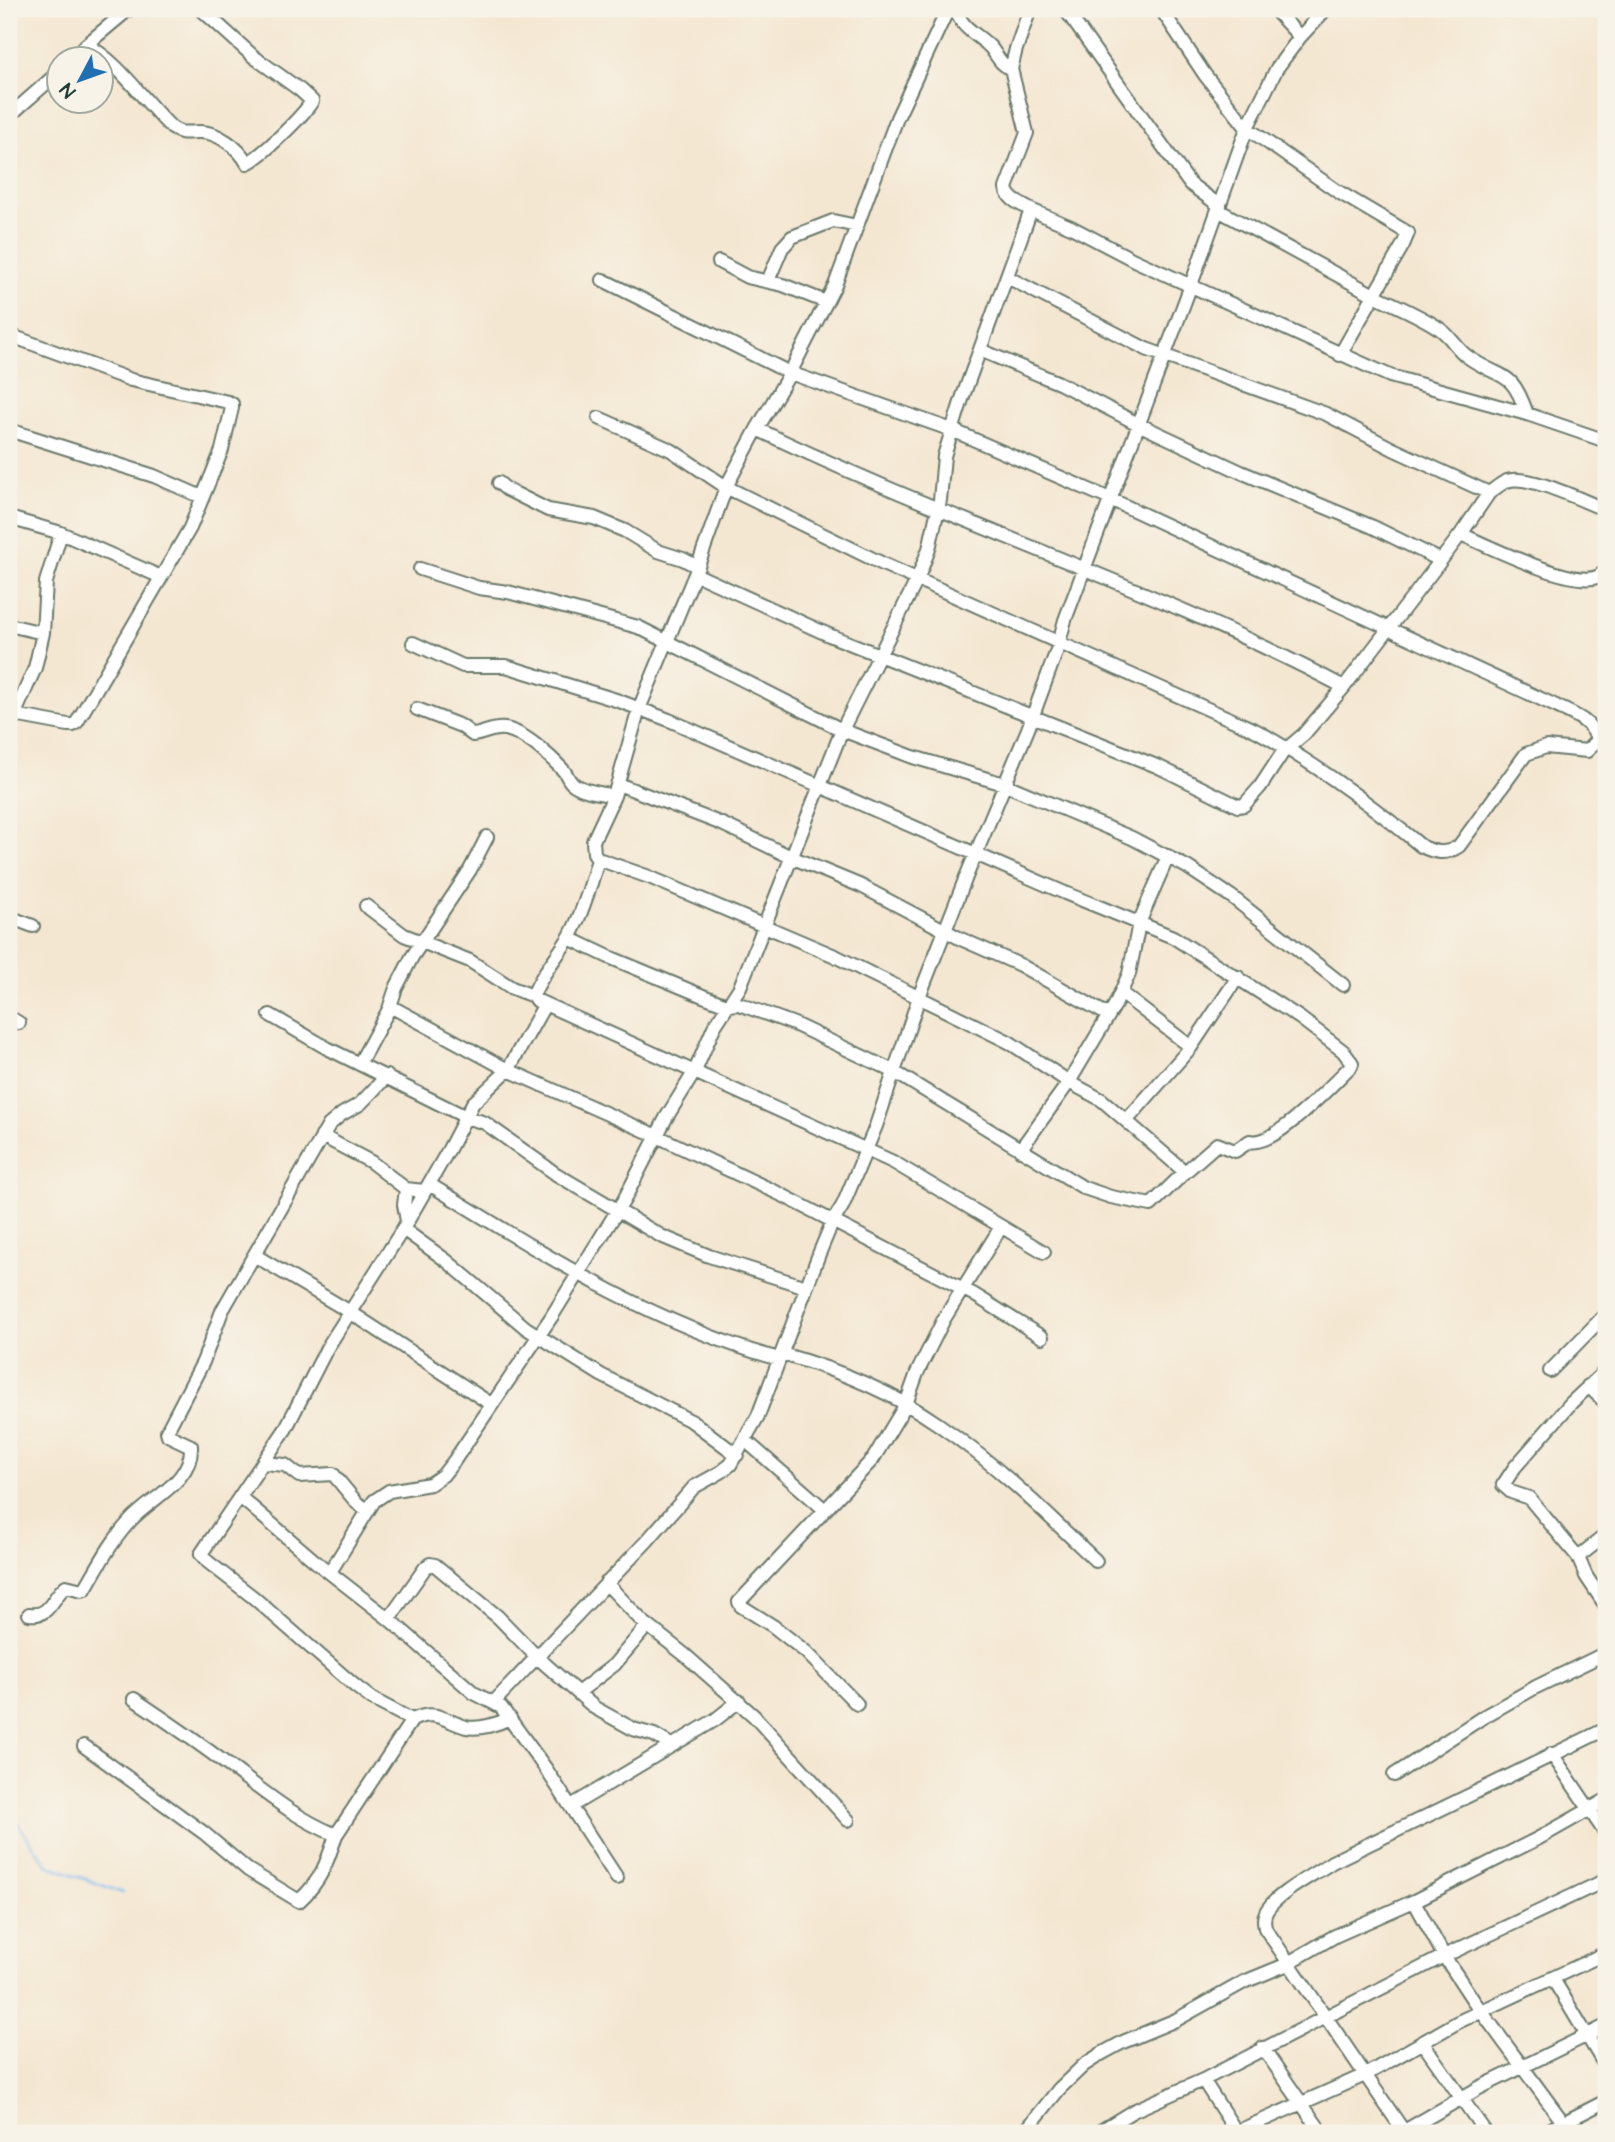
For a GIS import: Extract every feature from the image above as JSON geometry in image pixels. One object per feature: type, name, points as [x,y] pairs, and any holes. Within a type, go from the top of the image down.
[{"type":"street","points":[[129,9],[86,44],[111,62],[172,128],[180,133],[198,131],[218,137],[238,151],[247,163],[270,146],[312,102],[300,90],[254,57],[201,9]]},
{"type":"street","points":[[1030,9],[1011,69],[1027,133],[1006,188],[1012,200],[1134,260],[1390,376],[1527,414],[1606,441]]},
{"type":"street","points":[[1065,9],[1190,184],[1219,208],[1437,327],[1448,335],[1464,355],[1508,378],[1517,387],[1527,414]]},
{"type":"street","points":[[1161,9],[1205,75],[1247,128],[1337,191],[1408,233],[1404,245],[1340,355]]},
{"type":"street","points":[[1274,9],[1300,37]]},
{"type":"street","points":[[494,1702],[694,1487],[721,1472],[737,1455],[745,1440],[765,1399],[832,1223],[843,1205],[876,1126],[919,997],[1032,717],[1065,620],[1247,128],[1267,86],[1300,37],[1326,9]]},
{"type":"street","points":[[1011,69],[1001,63],[989,46],[970,32],[952,12],[900,111],[826,302],[726,487],[697,570],[639,709],[616,790],[593,841],[594,853],[598,859],[649,877],[835,956],[1009,1042],[1069,1082],[1102,1100],[1185,1172]]},
{"type":"street","points":[[9,116],[46,84]]},
{"type":"street","points":[[330,1572],[374,1501],[389,1491],[430,1484],[443,1475],[539,1335],[617,1210],[695,1072],[714,1027],[740,986],[842,730],[917,580],[935,531],[944,456],[952,430],[1031,210]]},
{"type":"street","points":[[768,281],[782,248],[792,237],[828,222],[838,221],[857,226]]},
{"type":"street","points":[[719,262],[747,277],[768,281],[826,302]]},
{"type":"street","points":[[1007,277],[1116,335],[1314,410],[1489,493]]},
{"type":"street","points":[[599,418],[671,450],[726,487],[917,580],[1027,626],[1059,643],[1236,721],[1287,748],[1373,807],[1421,846],[1442,853],[1452,851],[1464,840],[1526,754],[1546,747],[1587,751],[1597,740],[1596,734],[1586,722],[1389,628],[1110,499],[952,430],[790,373],[603,280]]},
{"type":"street","points":[[9,335],[131,380],[167,386],[232,404],[222,450],[190,528],[77,722],[68,725],[10,719],[32,679],[43,633],[46,582],[61,533]]},
{"type":"street","points":[[980,350],[1059,383],[1138,424],[1273,486],[1410,544],[1440,560]]},
{"type":"street","points":[[757,429],[938,510],[1237,633],[1344,687]]},
{"type":"street","points":[[9,430],[154,476],[202,497]]},
{"type":"street","points":[[499,482],[506,489],[548,509],[594,518],[625,531],[658,551],[683,559],[697,570],[790,618],[1159,767],[1241,807],[1287,748],[1304,734],[1344,687],[1461,534],[1489,493],[1507,481],[1524,480],[1561,491],[1606,510]]},
{"type":"street","points":[[9,518],[61,533],[161,577]]},
{"type":"street","points":[[1461,534],[1504,554],[1573,576],[1598,577],[1606,570]]},
{"type":"street","points":[[419,569],[479,588],[508,592],[644,630],[842,730],[913,757],[1004,784],[1132,838],[1168,856],[1232,897],[1343,985]]},
{"type":"street","points":[[9,625],[43,633]]},
{"type":"street","points":[[413,643],[463,666],[506,666],[639,709],[1183,942],[1311,1026],[1343,1051],[1352,1063],[1306,1109],[1273,1135],[1259,1142],[1250,1141],[1235,1151],[1220,1145],[1214,1146],[1155,1203],[1147,1205],[1084,1188],[893,1071],[794,1024],[739,1004],[727,1005],[639,970],[569,938]]},
{"type":"street","points":[[417,709],[461,726],[473,735],[491,729],[517,733],[565,772],[575,786],[616,790],[722,824],[861,886],[1020,965],[1108,1015]]},
{"type":"street","points":[[359,1064],[412,957],[470,870],[487,837]]},
{"type":"street","points":[[1020,1150],[1069,1082],[1121,993],[1129,974],[1139,923],[1168,856]]},
{"type":"street","points":[[533,996],[569,938],[589,890],[598,859]]},
{"type":"street","points":[[366,906],[404,935],[470,961],[512,988],[866,1149],[915,1174],[1044,1252]]},
{"type":"street","points":[[9,917],[33,926]]},
{"type":"street","points":[[1127,1121],[1191,1047],[1238,977]]},
{"type":"street","points":[[1121,993],[1191,1047]]},
{"type":"street","points":[[412,1720],[372,1699],[355,1686],[201,1554],[264,1463],[298,1406],[327,1348],[405,1225],[473,1103],[508,1070],[545,1004]]},
{"type":"street","points":[[390,1006],[508,1070],[753,1180],[990,1304],[1042,1337]]},
{"type":"street","points":[[270,1015],[359,1064],[466,1117],[485,1123],[556,1174],[662,1236],[709,1256],[806,1287]]},
{"type":"street","points":[[29,1614],[38,1615],[44,1612],[66,1586],[85,1589],[115,1540],[132,1520],[155,1503],[185,1469],[190,1459],[191,1446],[168,1435],[167,1431],[203,1362],[222,1311],[322,1136],[336,1119],[360,1104],[387,1076]]},
{"type":"street","points":[[322,1136],[352,1150],[406,1189],[426,1188],[577,1275],[674,1321],[756,1353],[815,1365],[906,1404],[969,1447],[1018,1488],[1096,1561]]},
{"type":"street","points":[[406,1189],[405,1225],[526,1328],[601,1375],[693,1422],[737,1455]]},
{"type":"street","points":[[857,1704],[806,1652],[739,1604],[873,1459],[906,1404],[927,1352],[961,1289],[1001,1227]]},
{"type":"street","points":[[254,1255],[350,1311],[491,1404]]},
{"type":"street","points":[[1550,1371],[1606,1314]]},
{"type":"street","points":[[1606,1370],[1588,1386],[1515,1467],[1503,1485],[1511,1492],[1529,1499],[1578,1557],[1592,1586],[1606,1606]]},
{"type":"street","points":[[1588,1386],[1606,1403]]},
{"type":"street","points":[[745,1440],[825,1510]]},
{"type":"street","points":[[264,1463],[285,1465],[299,1476],[333,1474],[357,1503],[368,1510]]},
{"type":"street","points":[[240,1497],[389,1619],[474,1693],[494,1702],[510,1718],[617,1878]]},
{"type":"street","points":[[1578,1557],[1606,1535]]},
{"type":"street","points":[[389,1619],[430,1564],[442,1570],[476,1598],[537,1657],[595,1707],[640,1732],[654,1735],[671,1745]]},
{"type":"street","points":[[1592,1586],[1606,1578]]},
{"type":"street","points":[[606,1583],[647,1626],[738,1701],[784,1747],[848,1820]]},
{"type":"street","points":[[579,1692],[614,1665],[647,1626]]},
{"type":"street","points":[[1394,1775],[1483,1717],[1536,1687],[1606,1653]]},
{"type":"street","points":[[134,1699],[278,1804],[316,1827],[336,1835]]},
{"type":"street","points":[[571,1806],[715,1720],[738,1701]]},
{"type":"street","points":[[84,1746],[204,1833],[248,1870],[299,1901],[312,1890],[336,1835],[412,1720],[434,1714],[469,1728],[510,1718]]},
{"type":"street","points":[[1606,1729],[1332,1862],[1274,1902],[1266,1910],[1263,1919],[1265,1928],[1403,2133],[1461,2098],[1606,2026]]},
{"type":"street","points":[[1552,1754],[1606,1834]]},
{"type":"street","points":[[1024,2133],[1059,2089],[1093,2058],[1176,2020],[1335,1936],[1539,1838],[1606,1800]]},
{"type":"street","points":[[1097,2133],[1133,2112],[1203,2080],[1444,1956],[1606,1880]]},
{"type":"street","points":[[1414,1900],[1444,1956],[1568,2128]]},
{"type":"street","points":[[1203,2080],[1236,2133],[1364,2075],[1482,2011],[1606,1952]]},
{"type":"street","points":[[1553,1979],[1606,2067]]},
{"type":"street","points":[[1422,2042],[1486,2133]]},
{"type":"street","points":[[1263,2048],[1299,2104],[1322,2133]]},
{"type":"street","points":[[1543,2133],[1568,2128],[1606,2101]]},
{"type":"waterway","points":[[9,1811],[47,1865],[123,1893]]}]
